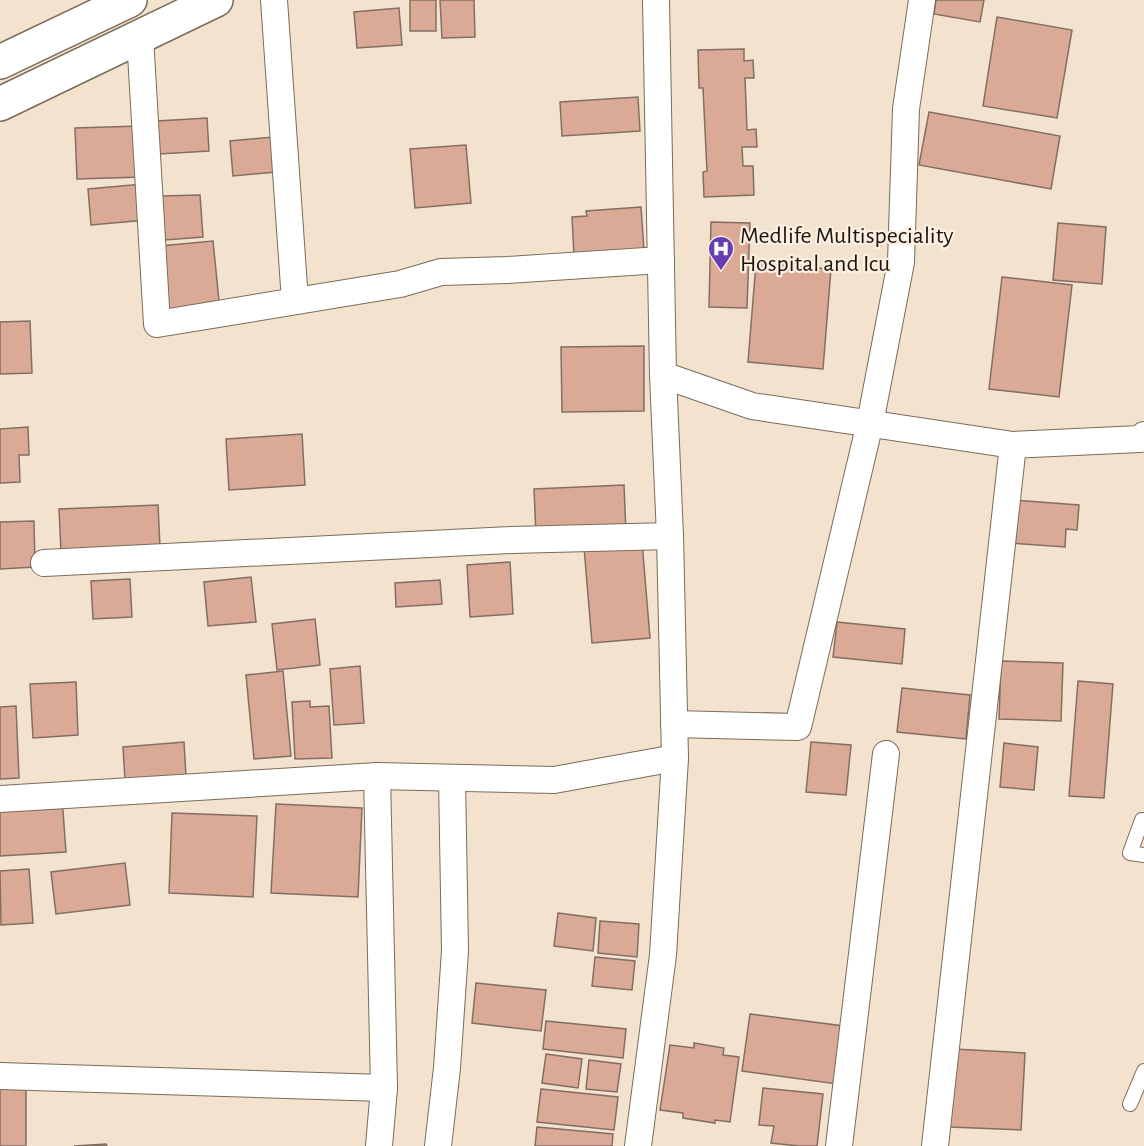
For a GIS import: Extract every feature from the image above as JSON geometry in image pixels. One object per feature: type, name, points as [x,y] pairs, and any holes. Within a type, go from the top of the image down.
[{"type":"main road","points":[[0,62],[129,0]]},
{"type":"main road","points":[[0,104],[216,0]]},
{"type":"street","points":[[274,0],[295,301]]},
{"type":"street","points":[[638,1146],[663,955],[675,758],[670,536],[663,375],[657,0]]},
{"type":"street","points":[[674,724],[798,727],[870,423],[901,262],[906,109],[922,0]]},
{"type":"street","points":[[140,37],[157,324],[400,284],[441,272],[662,260]]},
{"type":"street","points":[[663,375],[752,406],[1013,445],[1140,439],[1144,435]]},
{"type":"street","points":[[935,1146],[1013,445]]},
{"type":"street","points":[[44,563],[511,540],[670,536]]},
{"type":"street","points":[[839,1146],[886,754]]},
{"type":"street","points":[[0,799],[377,777],[554,780],[675,758]]},
{"type":"street","points":[[377,777],[384,1088],[379,1146]]},
{"type":"street","points":[[438,1146],[447,1068],[455,951],[452,778]]},
{"type":"street","points":[[0,1076],[384,1088]]},
{"type":"lane","points":[[1144,819],[1130,853],[1144,855]]},
{"type":"lane","points":[[1130,1104],[1144,1071]]},
{"type":"building","points":[[410,0],[436,0],[436,31],[410,31]]},
{"type":"building","points":[[440,0],[474,0],[475,37],[442,38]]},
{"type":"building","points":[[936,0],[984,0],[980,22],[934,14]]},
{"type":"building","points":[[399,8],[402,45],[357,48],[354,12]]},
{"type":"building","points":[[997,17],[1072,30],[1057,118],[983,106]]},
{"type":"building","points":[[744,49],[744,61],[753,60],[754,78],[745,78],[747,130],[756,129],[757,147],[742,147],[743,166],[753,166],[754,195],[704,197],[703,172],[707,171],[703,88],[699,88],[698,50]]},
{"type":"building","points":[[638,97],[640,131],[562,136],[560,102]]},
{"type":"building","points":[[929,112],[1060,136],[1051,189],[919,165]]},
{"type":"building","points":[[207,118],[209,151],[159,154],[157,121]]},
{"type":"building","points":[[140,126],[142,177],[77,179],[75,128]]},
{"type":"building","points":[[273,137],[276,172],[233,176],[230,141]]},
{"type":"building","points":[[466,145],[471,203],[415,208],[410,149]]},
{"type":"building","points":[[143,184],[146,220],[91,225],[88,189]]},
{"type":"building","points":[[200,195],[203,237],[165,240],[162,196]]},
{"type":"building","points":[[641,207],[644,251],[574,256],[572,217],[587,216],[586,211]]},
{"type":"building","points":[[711,222],[750,223],[747,308],[709,307]]},
{"type":"building","points":[[1058,223],[1106,227],[1102,284],[1053,280]]},
{"type":"building","points":[[213,241],[220,311],[167,317],[160,246]]},
{"type":"building","points":[[756,263],[831,269],[823,369],[748,362]]},
{"type":"building","points":[[1002,277],[1072,285],[1059,397],[989,389]]},
{"type":"building","points":[[30,321],[32,373],[0,374],[0,322]]},
{"type":"building","points":[[644,346],[644,411],[562,412],[561,347]]},
{"type":"building","points":[[28,427],[29,455],[19,455],[20,482],[0,483],[0,429]]},
{"type":"building","points":[[302,434],[305,485],[229,490],[226,439]]},
{"type":"building","points":[[624,485],[626,533],[536,536],[534,489]]},
{"type":"building","points":[[1013,500],[1079,505],[1077,530],[1066,529],[1065,547],[1010,543]]},
{"type":"building","points":[[158,505],[160,547],[61,551],[59,509]]},
{"type":"building","points":[[34,521],[35,567],[0,569],[0,522]]},
{"type":"building","points":[[642,542],[650,638],[592,643],[584,547]]},
{"type":"building","points":[[510,562],[513,614],[470,617],[467,565]]},
{"type":"building","points":[[251,577],[256,622],[208,626],[204,582]]},
{"type":"building","points":[[130,579],[132,617],[93,619],[91,581]]},
{"type":"building","points":[[440,580],[442,604],[396,607],[395,583]]},
{"type":"building","points":[[315,619],[320,665],[277,670],[272,624]]},
{"type":"building","points":[[837,622],[905,629],[902,664],[833,657]]},
{"type":"building","points":[[1001,661],[1063,663],[1061,721],[999,719]]},
{"type":"building","points":[[360,666],[364,723],[334,725],[330,669]]},
{"type":"building","points":[[283,671],[291,756],[254,759],[246,675]]},
{"type":"building","points":[[1078,681],[1113,684],[1104,798],[1069,796]]},
{"type":"building","points":[[76,682],[78,735],[33,738],[30,684]]},
{"type":"building","points":[[902,688],[970,695],[966,739],[897,732]]},
{"type":"building","points":[[310,701],[310,707],[329,706],[332,758],[295,759],[292,702]]},
{"type":"building","points":[[16,706],[19,778],[0,779],[0,707]]},
{"type":"building","points":[[184,742],[186,776],[125,780],[123,747]]},
{"type":"building","points":[[811,742],[851,745],[846,795],[806,792]]},
{"type":"building","points":[[1004,743],[1038,747],[1034,790],[1000,787]]},
{"type":"building","points":[[62,798],[66,852],[0,856],[0,802]]},
{"type":"building","points":[[276,804],[362,808],[358,897],[271,893]]},
{"type":"building","points":[[172,813],[257,816],[253,897],[169,893]]},
{"type":"building","points":[[125,863],[130,905],[56,914],[51,872]]},
{"type":"building","points":[[29,869],[33,923],[1,925],[0,871]]},
{"type":"building","points":[[558,913],[596,918],[593,951],[554,946]]},
{"type":"building","points":[[600,921],[639,924],[637,957],[598,953]]},
{"type":"building","points":[[595,957],[635,961],[632,990],[592,986]]},
{"type":"building","points":[[476,983],[546,990],[541,1031],[472,1023]]},
{"type":"building","points":[[750,1014],[844,1026],[837,1084],[742,1071]]},
{"type":"building","points":[[546,1021],[626,1029],[623,1058],[543,1049]]},
{"type":"building","points":[[694,1043],[724,1048],[723,1055],[739,1057],[730,1122],[715,1120],[715,1123],[683,1118],[683,1113],[660,1110],[670,1045],[694,1048]]},
{"type":"building","points":[[954,1049],[1025,1053],[1021,1130],[950,1127]]},
{"type":"building","points":[[546,1054],[582,1059],[578,1088],[542,1083]]},
{"type":"building","points":[[589,1060],[621,1064],[617,1092],[586,1089]]},
{"type":"building","points":[[0,1083],[26,1083],[26,1146],[0,1146]]},
{"type":"building","points":[[763,1088],[823,1094],[817,1146],[771,1143],[774,1126],[759,1125]]},
{"type":"building","points":[[541,1089],[618,1097],[614,1130],[537,1122]]},
{"type":"building","points":[[537,1127],[613,1134],[612,1146],[535,1146]]},
{"type":"building","points":[[106,1144],[107,1146],[74,1146]]},
{"type":"place","name":"Medlife Multispeciality Hospital and Icu","points":[[721,272]]}]
